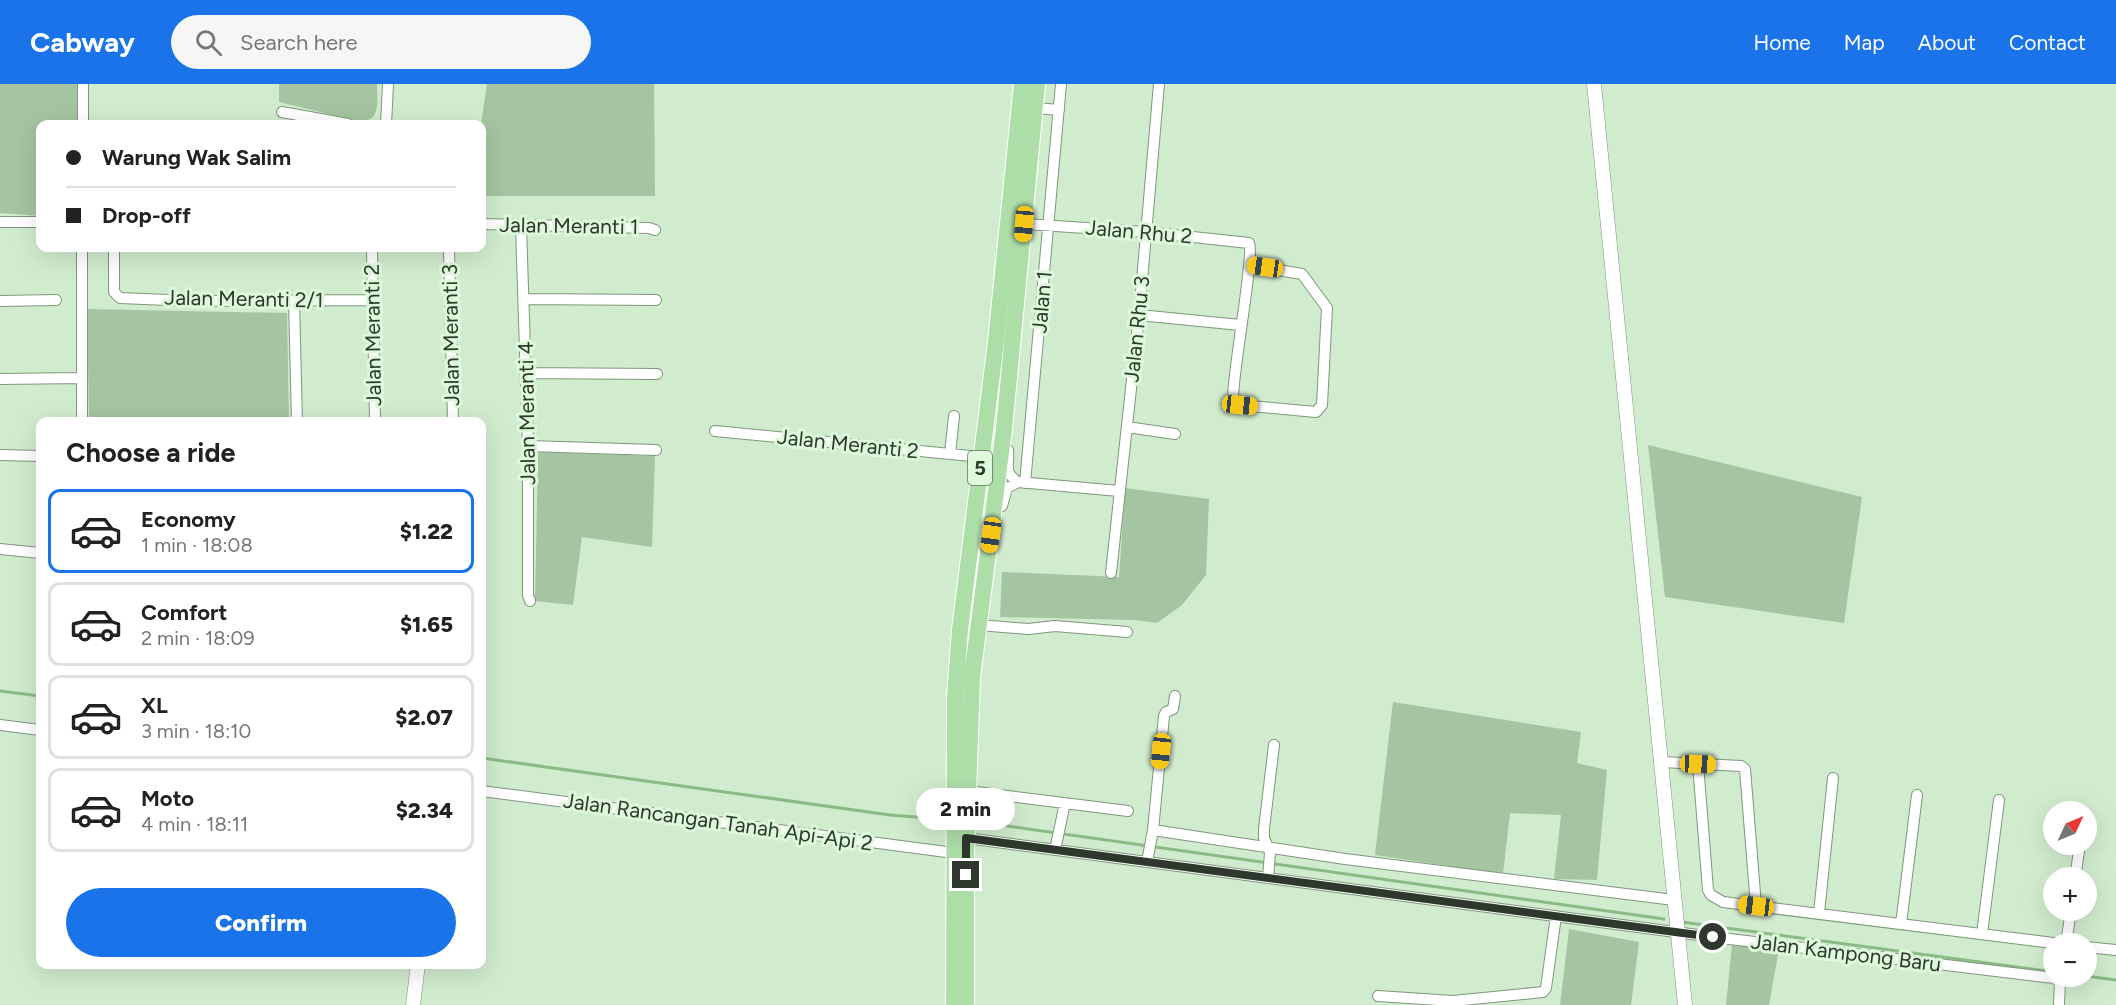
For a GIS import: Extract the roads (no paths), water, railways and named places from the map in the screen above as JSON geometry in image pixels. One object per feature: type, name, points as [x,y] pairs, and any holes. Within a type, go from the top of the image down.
[{"type":"highway","name":"5","points":[[954,1005],[955,697],[960,630],[996,342],[1022,84]]},
{"type":"highway","name":"5","points":[[966,1005],[966,838],[972,677],[1004,429],[1037,84]]},
{"type":"street","points":[[82,120],[83,84]]},
{"type":"street","points":[[386,120],[388,84]]},
{"type":"street","name":"Jalan 1","points":[[1022,483],[1062,84]]},
{"type":"street","name":"Jalan Rhu 3","points":[[1111,573],[1139,315],[1159,84]]},
{"type":"street","points":[[1594,84],[1685,1005]]},
{"type":"street","points":[[1036,108],[1059,110]]},
{"type":"street","points":[[282,112],[326,120]]},
{"type":"street","points":[[0,222],[36,222]]},
{"type":"street","name":"Jalan Meranti 1","points":[[486,224],[655,230]]},
{"type":"street","name":"Jalan Rhu 2","points":[[1024,224],[1245,241],[1251,247],[1249,265]]},
{"type":"street","name":"Jalan Meranti 4","points":[[521,225],[528,446],[528,595],[530,602]]},
{"type":"street","points":[[82,252],[82,417]]},
{"type":"street","name":"Jalan Meranti 2/1","points":[[114,252],[114,292],[120,298],[192,301],[373,300]]},
{"type":"street","name":"Jalan Meranti 2","points":[[372,252],[375,417]]},
{"type":"street","name":"Jalan Meranti 3","points":[[448,252],[453,417]]},
{"type":"street","points":[[1249,265],[1302,274],[1327,309],[1322,405],[1319,410],[1313,412],[1235,403],[1233,396],[1240,325],[1249,265]]},
{"type":"street","points":[[524,299],[656,300]]},
{"type":"street","points":[[0,301],[56,300]]},
{"type":"street","points":[[294,301],[297,417]]},
{"type":"street","points":[[1139,315],[1240,325]]},
{"type":"street","points":[[526,373],[657,374]]},
{"type":"street","points":[[0,379],[81,378]]},
{"type":"street","points":[[950,454],[954,416]]},
{"type":"street","points":[[1127,427],[1176,434]]},
{"type":"street","points":[[1004,429],[1008,454],[1007,471],[1022,483]]},
{"type":"street","name":"Jalan Meranti 2","points":[[715,431],[981,457]]},
{"type":"street","points":[[528,446],[656,450]]},
{"type":"street","points":[[0,455],[36,456]]},
{"type":"street","points":[[991,535],[999,521],[1006,488],[1022,483],[1119,491]]},
{"type":"street","points":[[0,549],[36,553]]},
{"type":"street","points":[[978,625],[1028,629],[1054,626],[1127,632]]},
{"type":"street","points":[[1147,862],[1153,830],[1164,716],[1166,712],[1173,709],[1175,696]]},
{"type":"street","points":[[0,725],[36,730]]},
{"type":"street","points":[[1269,875],[1264,828],[1274,745]]},
{"type":"street","points":[[1662,762],[1741,766],[1745,769],[1756,906]]},
{"type":"street","points":[[1698,764],[1708,890],[1711,895],[1724,902],[2043,942]]},
{"type":"street","points":[[1819,914],[1833,778]]},
{"type":"street","points":[[968,791],[1128,811]]},
{"type":"street","name":"Jalan Rancangan Tanah Api-Api 2","points":[[486,792],[954,853]]},
{"type":"street","points":[[1901,924],[1917,795]]},
{"type":"street","points":[[1982,934],[1999,800]]},
{"type":"street","points":[[1056,845],[1065,803]]},
{"type":"street","points":[[1153,830],[1268,850],[1674,900]]},
{"type":"street","name":"Jalan Kampong Baru","points":[[966,838],[1056,845],[1147,862],[1269,875],[1556,916],[2054,978],[2060,982],[2059,1005]]},
{"type":"street","points":[[1378,996],[1454,1001],[1544,992],[1556,916]]},
{"type":"street","points":[[2097,948],[2116,950]]},
{"type":"street","points":[[413,1005],[417,969]]},
{"type":"waterway","points":[[0,691],[36,696]]},
{"type":"waterway","points":[[486,759],[890,815],[942,819]]},
{"type":"waterway","points":[[979,822],[1664,919]]},
{"type":"waterway","points":[[1682,922],[2043,971]]},
{"type":"waterway","points":[[2097,977],[2116,980]]}]
